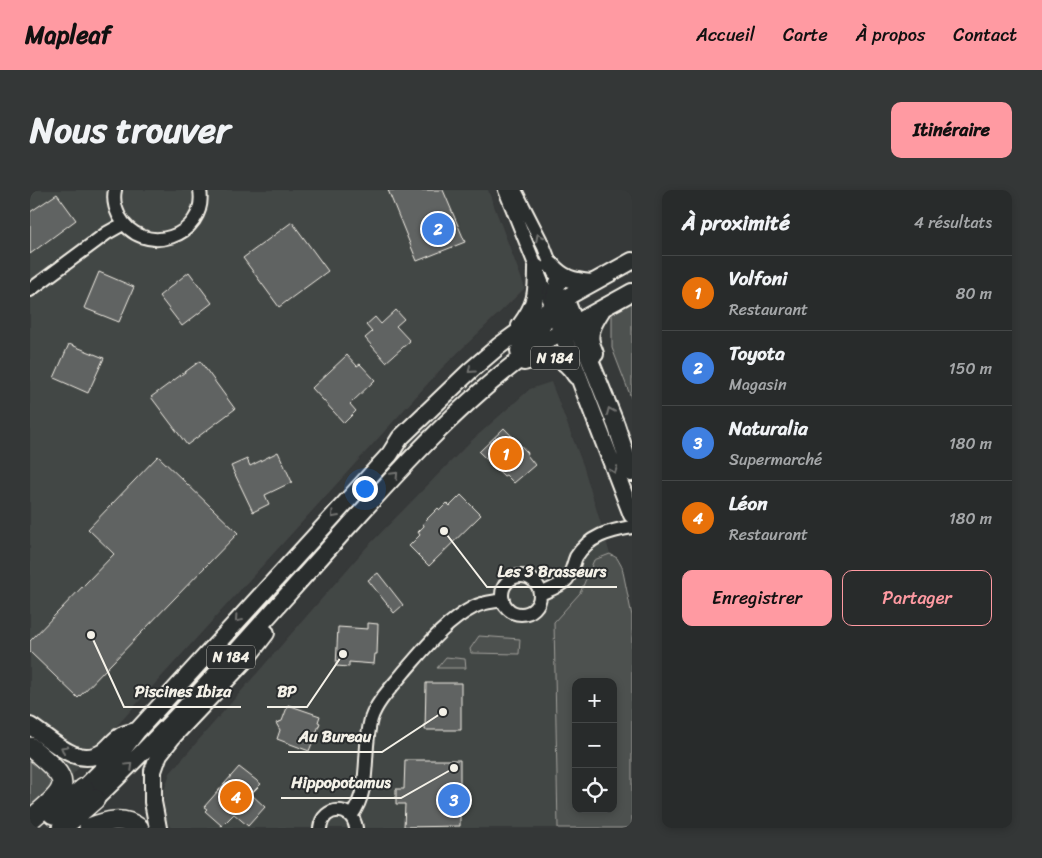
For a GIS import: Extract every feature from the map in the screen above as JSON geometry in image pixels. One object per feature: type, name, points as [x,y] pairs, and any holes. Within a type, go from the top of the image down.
[{"type":"highway","points":[[30,747],[59,773],[62,783],[58,795],[30,820]]},
{"type":"highway","name":"N 184","points":[[36,828],[89,793]]},
{"type":"highway","name":"N 184","points":[[62,828],[89,793]]},
{"type":"highway","points":[[89,828],[116,820],[127,822],[139,828]]},
{"type":"main road","name":"N 184","points":[[89,793],[135,761],[430,439],[565,314],[591,283],[632,261]]},
{"type":"main road","points":[[509,339],[533,305],[544,266],[567,279],[591,283]]},
{"type":"main road","points":[[565,314],[591,294],[626,276],[632,270]]},
{"type":"main road","points":[[558,282],[585,391],[632,515]]},
{"type":"main road","name":"N 184","points":[[89,793],[138,730],[390,454],[400,438],[471,370],[509,339],[565,314],[603,308],[632,292]]},
{"type":"main road","points":[[594,372],[596,360],[591,342],[591,333],[595,321],[603,308]]},
{"type":"main road","points":[[565,314],[594,372],[616,425],[632,473]]},
{"type":"main road","name":"N 184","points":[[510,366],[514,356],[538,331],[565,314]]},
{"type":"main road","name":"N 184","points":[[510,366],[541,357],[557,358],[567,364],[585,391]]},
{"type":"main road","points":[[158,828],[153,802],[153,772],[159,754],[174,735],[246,659],[260,639],[334,556],[336,541]]},
{"type":"main road","points":[[30,726],[76,756],[87,757],[103,752],[121,736],[138,730]]},
{"type":"street","points":[[114,190],[116,211],[123,224],[145,238],[158,240],[171,238],[183,232],[193,221],[199,208],[200,190]]},
{"type":"street","points":[[505,190],[544,266],[558,282]]},
{"type":"street","points":[[515,190],[544,266],[565,314]]},
{"type":"street","points":[[30,290],[107,233],[123,224]]},
{"type":"street","points":[[540,594],[562,584],[569,577],[575,560],[587,543],[605,533],[632,526]]},
{"type":"street","points":[[518,576],[531,578],[536,582],[540,594],[537,605],[533,610],[522,613],[510,610],[504,600],[504,588],[507,582],[518,576]]},
{"type":"street","points":[[351,816],[359,805],[363,793],[371,720],[380,702],[432,640],[447,626],[473,607],[504,600]]},
{"type":"street","points":[[320,828],[321,821],[330,812],[341,810],[355,820],[356,828]]},
{"type":"shaded area","points":[[30,190],[488,190],[525,288],[442,368],[54,795],[30,814]]},
{"type":"shaded area","points":[[632,302],[632,400],[612,348],[612,312]]},
{"type":"shaded area","points":[[551,382],[583,465],[610,554],[594,560],[580,593],[554,622],[558,828],[171,828],[166,820],[163,794],[170,773],[365,549],[470,442],[530,389]]},
{"type":"shaded area","points":[[610,554],[617,558],[622,567],[632,616],[632,828],[558,828],[554,622],[580,593],[594,560]]},
{"type":"shaded area","points":[[479,636],[520,639],[519,654],[471,653],[470,649]]},
{"type":"shaded area","points":[[446,657],[465,659],[466,668],[437,668]]},
{"type":"shaded area","points":[[30,754],[51,778],[52,787],[30,814]]},
{"type":"building","points":[[388,190],[443,190],[465,242],[417,261]]},
{"type":"building","points":[[57,194],[76,220],[30,254],[30,212]]},
{"type":"building","points":[[292,222],[328,271],[279,307],[243,258]]},
{"type":"building","points":[[99,272],[134,287],[119,322],[84,308]]},
{"type":"building","points":[[189,272],[212,303],[182,326],[159,296]]},
{"type":"building","points":[[396,310],[404,319],[396,326],[410,341],[386,362],[365,338],[372,332],[366,325],[375,317],[381,324]]},
{"type":"building","points":[[69,344],[104,358],[88,393],[54,378]]},
{"type":"building","points":[[347,355],[357,366],[360,364],[375,380],[350,404],[356,411],[344,423],[312,388]]},
{"type":"building","points":[[200,361],[235,409],[187,445],[151,397]]},
{"type":"building","points":[[504,428],[528,453],[527,455],[535,465],[514,483],[479,452]]},
{"type":"building","points":[[278,452],[292,482],[265,495],[269,504],[253,512],[231,466],[247,459],[250,466]]},
{"type":"building","points":[[158,456],[238,533],[78,698],[30,652],[30,641],[114,554],[88,529]]},
{"type":"building","points":[[461,495],[481,515],[429,566],[409,546],[420,535],[418,532],[424,526],[423,523],[438,508],[440,510],[447,503],[450,506]]},
{"type":"building","points":[[378,573],[403,605],[394,613],[368,580]]},
{"type":"building","points":[[368,623],[378,624],[377,654],[375,654],[374,664],[349,662],[349,667],[336,666],[338,627],[368,629]]},
{"type":"building","points":[[426,683],[461,683],[461,730],[425,730]]},
{"type":"building","points":[[288,705],[320,716],[318,722],[320,723],[309,751],[277,739],[280,730],[276,723],[282,721]]},
{"type":"building","points":[[405,760],[460,760],[460,826],[404,827],[405,804],[396,804],[396,789],[404,789]]},
{"type":"building","points":[[239,767],[261,784],[251,794],[265,807],[248,826],[234,814],[222,826],[205,811],[207,809],[204,807]]},
{"type":"place","name":"Toyota","points":[[438,229]]},
{"type":"place","name":"Volfoni","points":[[506,454]]},
{"type":"place","name":"Les 3 Brasseurs","points":[[444,531]]},
{"type":"place","name":"Piscines Ibiza","points":[[91,635]]},
{"type":"place","name":"BP","points":[[343,654]]},
{"type":"place","name":"Au Bureau","points":[[443,712]]},
{"type":"place","name":"Hippopotamus","points":[[454,768]]},
{"type":"place","name":"Léon","points":[[236,797]]},
{"type":"place","name":"Naturalia","points":[[454,800]]}]
